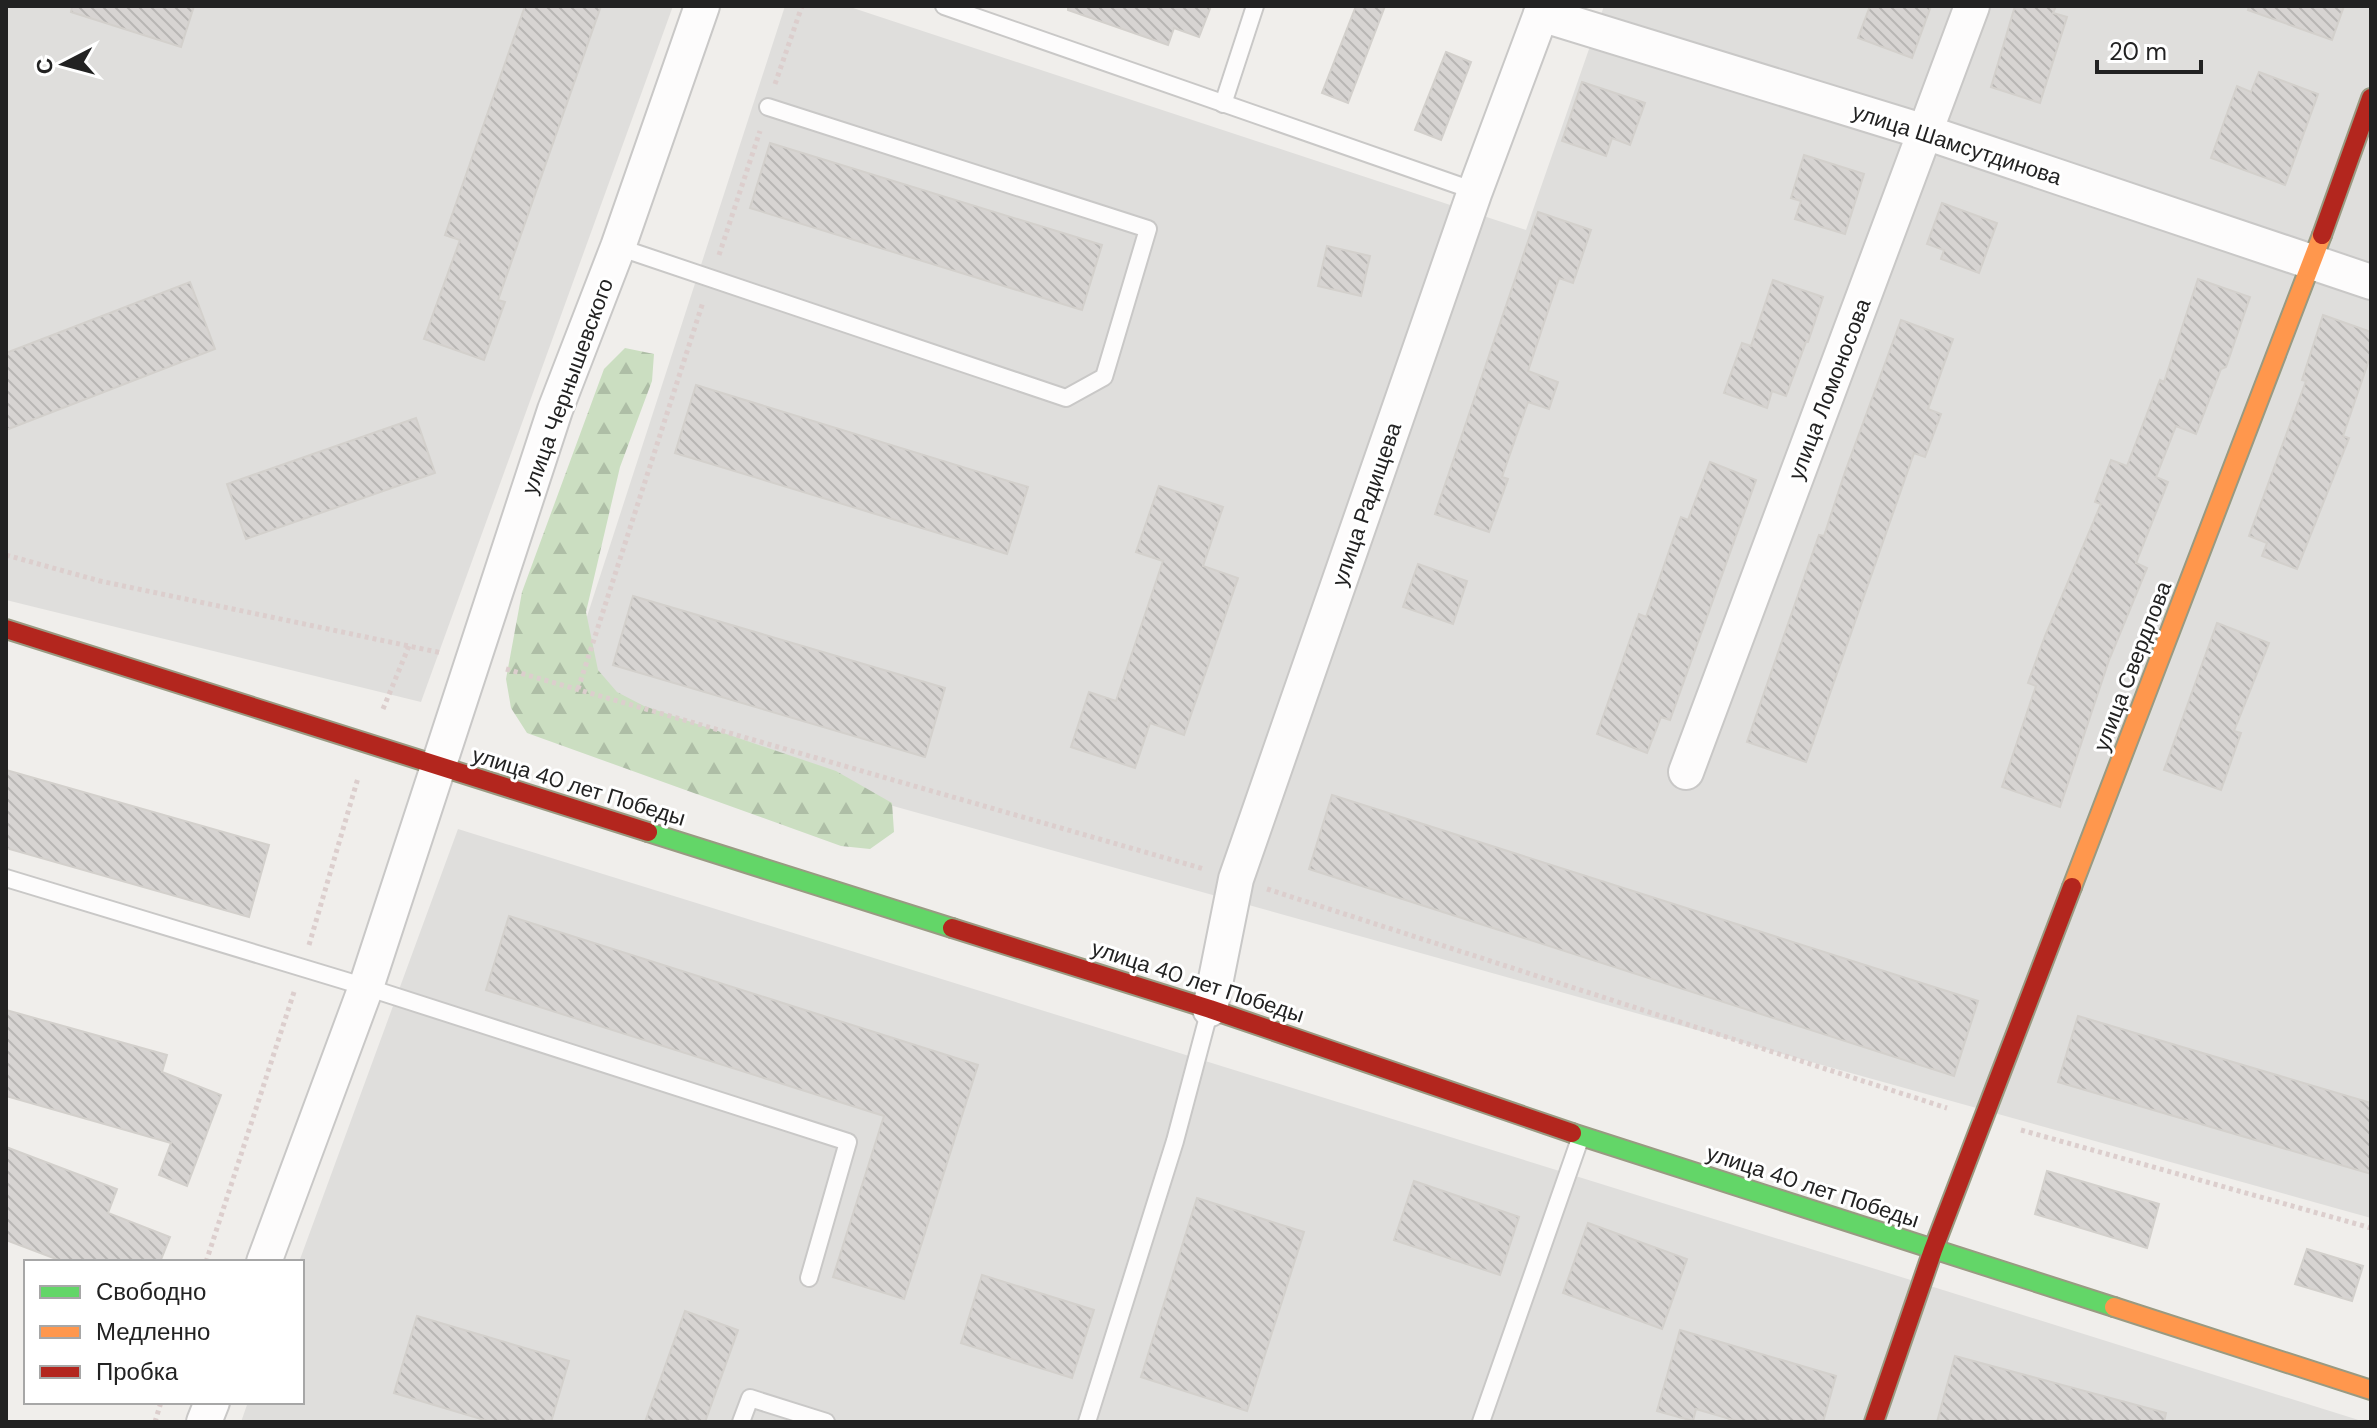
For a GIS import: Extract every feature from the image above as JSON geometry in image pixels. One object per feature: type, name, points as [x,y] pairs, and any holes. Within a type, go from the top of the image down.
[{"type":"street","name":"улица Чернышевского","points":[[265,1260],[366,987],[555,410],[618,247],[702,6]]},
{"type":"street","name":"улица Ломоносова","points":[[1686,772],[1972,6]]},
{"type":"street","name":"улица Шамсутдинова","points":[[1543,10],[1925,132],[2371,282]]},
{"type":"street","name":"улица Радищева","points":[[1210,1009],[1236,879],[1475,191],[1543,10]]},
{"type":"street","name":"улица Свердлова","points":[[1874,1422],[1933,1250],[2313,262],[2371,98]]},
{"type":"street","name":"улица 40 лет Победы","points":[[6,629],[1210,1009],[1581,1136],[1933,1250],[2369,1383]]},
{"type":"lane","points":[[944,6],[1475,191]]},
{"type":"lane","points":[[1223,104],[1255,6]]},
{"type":"lane","points":[[618,247],[1066,398],[1104,377],[1148,229],[768,107]]},
{"type":"lane","points":[[6,878],[366,987],[848,1142],[809,1278]]},
{"type":"lane","points":[[1087,1422],[1175,1141],[1210,1009]]},
{"type":"lane","points":[[1481,1422],[1581,1136]]},
{"type":"lane","points":[[741,1422],[750,1398],[826,1422]]},
{"type":"path","points":[[578,689],[802,6]]},
{"type":"path","points":[[6,555],[100,581],[472,659],[578,689],[1236,879],[1983,1119],[2371,1228]]},
{"type":"shaded area","points":[[6,6],[673,6],[421,702],[6,600]]},
{"type":"shaded area","points":[[785,6],[847,6],[1526,230],[1604,6],[2371,6],[2371,1218],[556,712]]},
{"type":"shaded area","points":[[458,829],[2365,1422],[241,1422],[247,1404],[304,1404],[304,1260],[300,1260]]},
{"type":"green space","points":[[625,348],[654,354],[652,381],[620,467],[586,612],[598,670],[617,692],[644,706],[836,771],[892,803],[894,832],[870,849],[841,846],[527,733],[511,708],[506,679],[522,592],[604,369]]},
{"type":"building","points":[[72,6],[194,6],[181,47],[71,12]]},
{"type":"building","points":[[525,6],[601,6],[498,300],[505,302],[484,360],[424,339],[460,240],[445,235]]},
{"type":"building","points":[[1068,6],[1211,6],[1199,37],[1174,28],[1168,45],[1068,10]]},
{"type":"building","points":[[1356,6],[1385,6],[1348,103],[1322,93]]},
{"type":"building","points":[[1870,6],[1931,6],[1912,58],[1858,38]]},
{"type":"building","points":[[2015,6],[2056,6],[2053,13],[2067,17],[2040,103],[1991,87]]},
{"type":"building","points":[[2249,6],[2344,6],[2332,40],[2248,10]]},
{"type":"building","points":[[1446,52],[1471,62],[1441,140],[1415,130]]},
{"type":"building","points":[[2259,72],[2318,94],[2285,185],[2211,158],[2237,86],[2251,92]]},
{"type":"building","points":[[1582,82],[1645,103],[1630,145],[1612,138],[1606,156],[1562,141]]},
{"type":"building","points":[[770,143],[1102,245],[1082,310],[750,208]]},
{"type":"building","points":[[1804,155],[1864,174],[1845,234],[1795,219],[1801,201],[1791,198]]},
{"type":"building","points":[[1942,203],[1997,223],[1979,273],[1941,259],[1944,250],[1927,244]]},
{"type":"building","points":[[1538,212],[1591,230],[1573,283],[1559,278],[1528,371],[1558,382],[1549,409],[1528,402],[1502,477],[1508,479],[1489,532],[1435,514]]},
{"type":"building","points":[[1327,246],[1370,256],[1361,296],[1318,286]]},
{"type":"building","points":[[2198,279],[2250,297],[2226,367],[2221,369],[2196,434],[2176,426],[2156,477],[2168,482],[2136,563],[2147,568],[2109,660],[2060,807],[2002,787],[2036,686],[2028,683],[2101,504],[2095,502],[2111,460],[2127,466],[2160,380],[2164,382]]},
{"type":"building","points":[[1773,280],[1823,297],[1786,396],[1772,391],[1767,408],[1724,393],[1742,343],[1751,346]]},
{"type":"building","points":[[190,282],[215,349],[6,430],[6,353]]},
{"type":"building","points":[[2323,315],[2371,332],[2371,354],[2343,436],[2349,438],[2297,569],[2262,556],[2267,543],[2249,536],[2306,381],[2302,380]]},
{"type":"building","points":[[1901,320],[1953,339],[1928,409],[1941,414],[1925,457],[1914,453],[1806,762],[1747,742],[1819,535],[1824,536]]},
{"type":"building","points":[[696,385],[1028,487],[1007,554],[675,453]]},
{"type":"building","points":[[416,418],[435,473],[246,539],[227,484]]},
{"type":"building","points":[[1710,462],[1756,480],[1670,720],[1661,717],[1647,753],[1597,734],[1639,614],[1646,617],[1681,517],[1688,520]]},
{"type":"building","points":[[1159,486],[1223,507],[1203,566],[1238,578],[1184,735],[1150,723],[1135,768],[1071,747],[1089,692],[1116,701],[1163,561],[1136,552]]},
{"type":"building","points":[[1418,564],[1467,581],[1453,624],[1403,607]]},
{"type":"building","points":[[633,596],[945,688],[925,757],[613,665]]},
{"type":"building","points":[[2217,623],[2269,643],[2234,731],[2241,733],[2221,790],[2164,770]]},
{"type":"building","points":[[6,770],[269,845],[249,917],[6,848]]},
{"type":"building","points":[[1332,795],[1978,1001],[1954,1076],[1309,869]]},
{"type":"building","points":[[509,916],[978,1065],[904,1299],[833,1277],[884,1116],[486,990]]},
{"type":"building","points":[[6,1010],[167,1055],[162,1072],[221,1095],[187,1186],[159,1175],[171,1143],[6,1096]]},
{"type":"building","points":[[2078,1016],[2371,1103],[2371,1174],[2058,1082]]},
{"type":"building","points":[[6,1147],[117,1189],[108,1213],[170,1237],[161,1260],[59,1260],[6,1240]]},
{"type":"building","points":[[2047,1171],[2159,1204],[2147,1248],[2035,1214]]},
{"type":"building","points":[[1414,1181],[1519,1217],[1500,1275],[1394,1240]]},
{"type":"building","points":[[1197,1198],[1304,1232],[1247,1411],[1141,1377]]},
{"type":"building","points":[[1588,1223],[1687,1259],[1662,1329],[1563,1293]]},
{"type":"building","points":[[2307,1249],[2363,1266],[2352,1301],[2295,1284]]},
{"type":"building","points":[[982,1275],[1094,1310],[1072,1378],[961,1343]]},
{"type":"building","points":[[685,1311],[738,1330],[705,1422],[645,1422]]},
{"type":"building","points":[[417,1316],[569,1361],[551,1422],[491,1422],[394,1393]]},
{"type":"building","points":[[1680,1330],[1836,1376],[1823,1422],[1740,1422],[1696,1409],[1693,1421],[1657,1411]]},
{"type":"building","points":[[1955,1356],[2166,1413],[2164,1422],[1937,1422]]},
{"type":"traffic: fast","points":[[648,832],[952,928]]},
{"type":"traffic: fast","points":[[1572,1133],[2114,1307]]},
{"type":"traffic: slow","points":[[2072,887],[2322,235]]},
{"type":"traffic: slow","points":[[2114,1307],[2371,1390]]},
{"type":"traffic: jam","points":[[2322,235],[2371,98]]},
{"type":"traffic: jam","points":[[6,629],[648,832]]},
{"type":"traffic: jam","points":[[1874,1422],[1933,1250],[2072,887]]},
{"type":"traffic: jam","points":[[952,928],[1210,1009],[1572,1133]]}]
